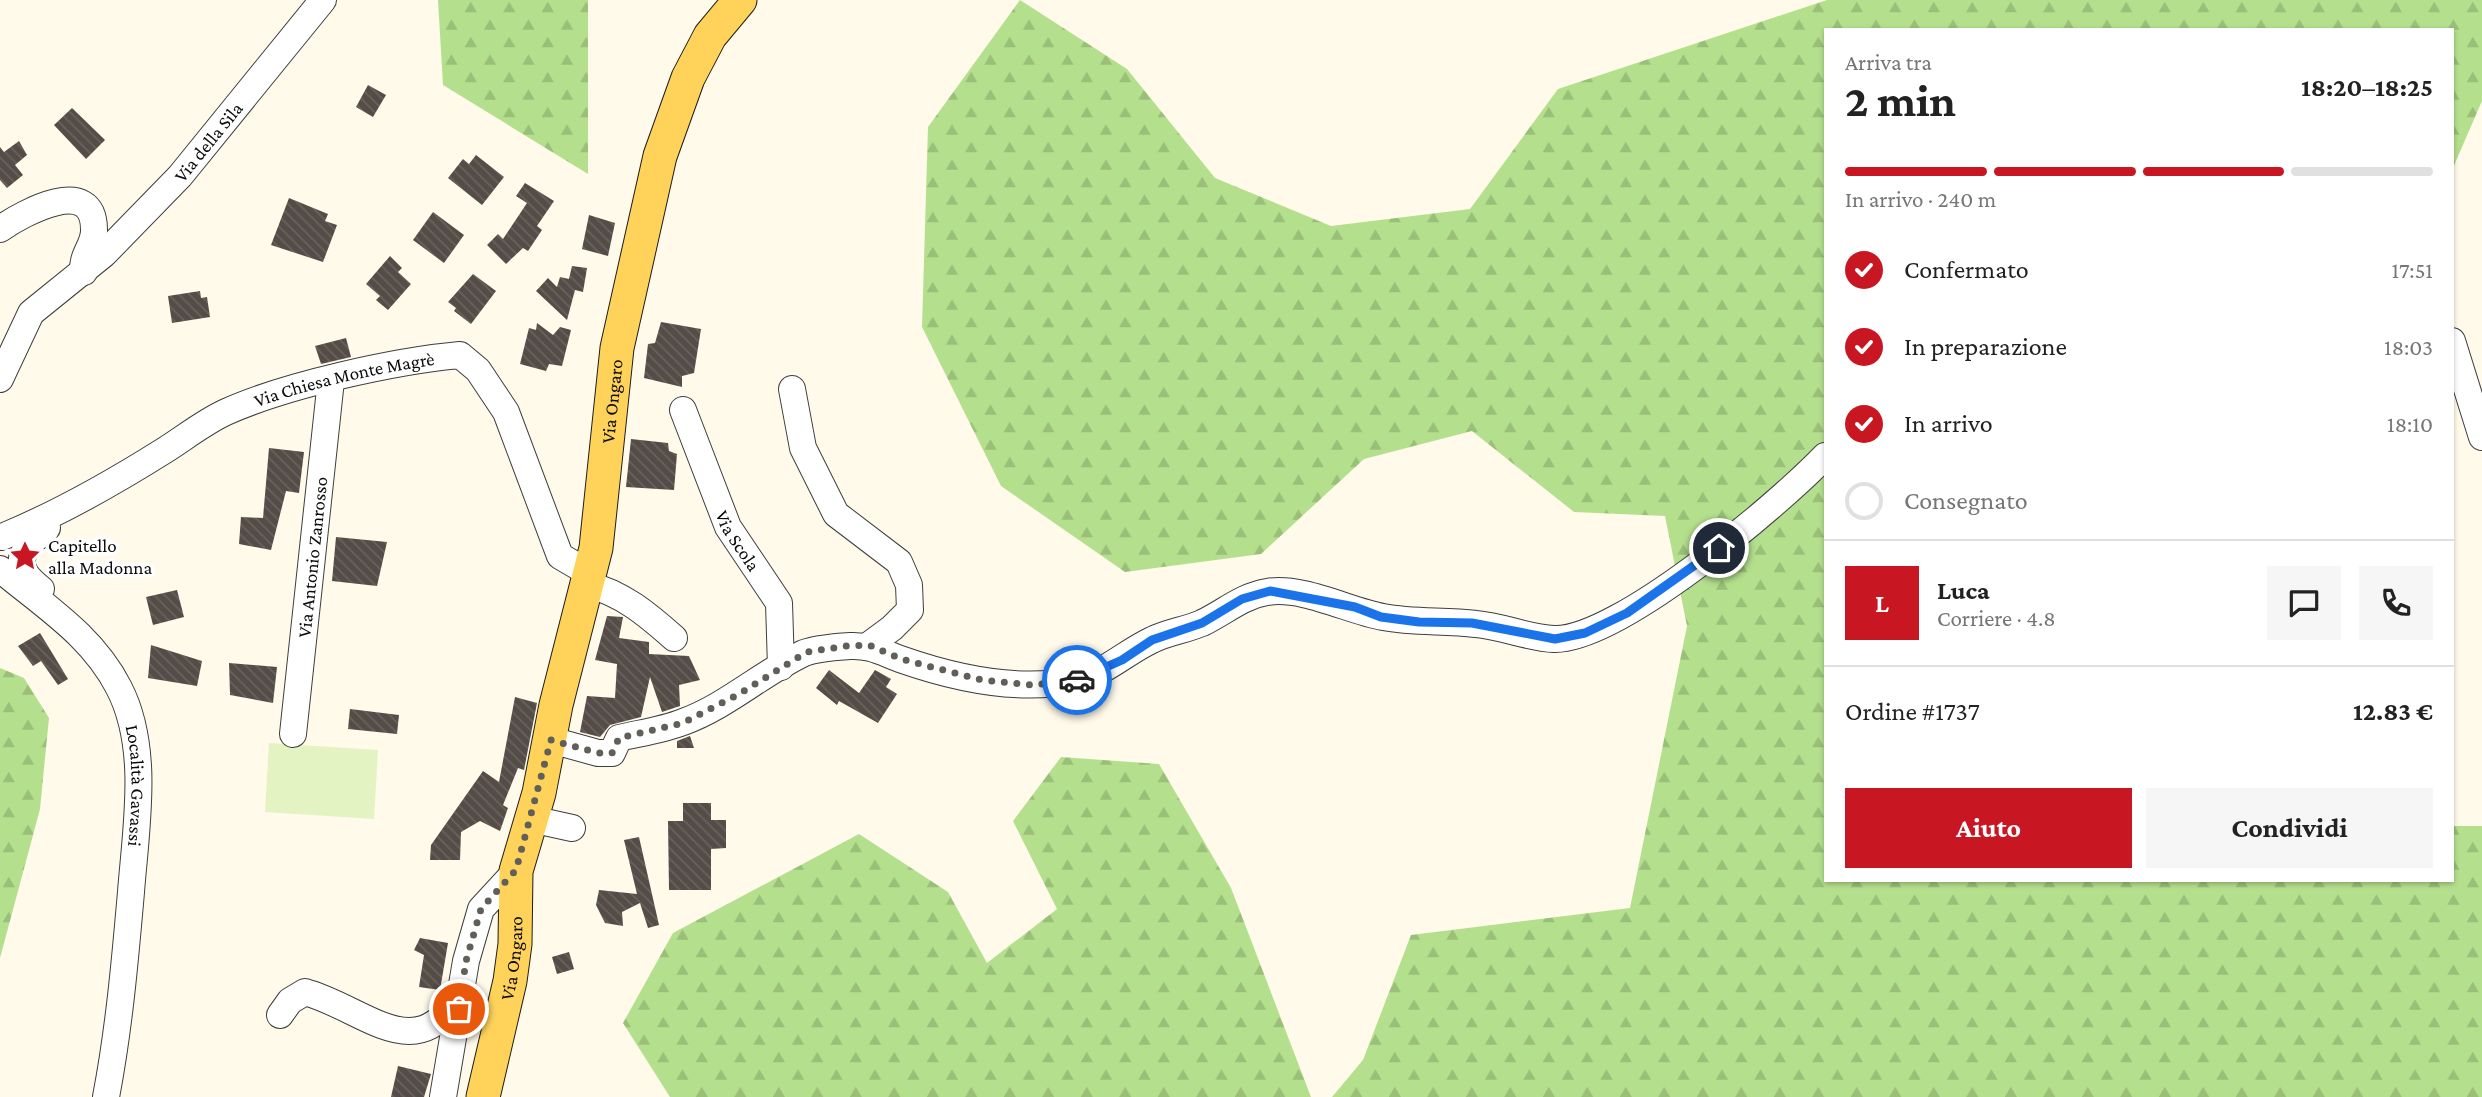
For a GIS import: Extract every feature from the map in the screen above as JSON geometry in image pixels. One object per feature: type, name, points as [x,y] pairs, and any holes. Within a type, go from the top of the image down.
[{"type":"main road","name":"Via Ongaro","points":[[483,1097],[510,981],[515,944],[516,870],[551,740],[596,548],[617,348],[660,156],[688,79],[710,36],[740,0]]},
{"type":"street","name":"Via della Sila","points":[[0,379],[31,313],[84,272],[125,235],[180,176],[323,0]]},
{"type":"street","points":[[0,229],[57,200],[68,198],[78,201],[90,213],[94,231],[82,264],[84,272]]},
{"type":"street","points":[[2454,347],[2482,437]]},
{"type":"street","name":"Via Chiesa Monte Magrè","points":[[0,537],[99,490],[227,411],[331,380],[430,358],[460,355],[478,370],[506,412],[560,556],[587,578]]},
{"type":"street","name":"Via Antonio Zanrosso","points":[[293,734],[331,380]]},
{"type":"street","points":[[551,740],[598,753],[612,753],[619,738],[683,723],[739,694],[807,652],[869,645],[910,610],[909,585],[899,562],[836,514],[803,448],[792,389]]},
{"type":"street","name":"Via Scola","points":[[683,410],[728,527],[779,603],[781,667]]},
{"type":"street","points":[[869,645],[901,659],[982,680],[1032,685],[1079,680],[1122,660],[1152,640],[1202,623],[1242,599],[1270,591],[1355,607],[1381,617],[1419,622],[1472,623],[1555,639],[1585,633],[1627,613],[1740,533],[1799,483],[1824,457]]},
{"type":"street","points":[[39,520],[47,528],[23,551],[21,560],[25,575],[59,602]]},
{"type":"street","name":"Località Gavassi","points":[[0,569],[78,631],[118,685],[131,714],[137,806],[124,980],[106,1097]]},
{"type":"street","points":[[587,578],[642,610],[674,638]]},
{"type":"street","points":[[531,819],[572,828]]},
{"type":"street","points":[[443,1097],[466,961],[481,909],[516,870]]},
{"type":"street","points":[[280,1015],[290,1001],[305,992],[327,998],[400,1032],[425,1031],[448,1014],[462,988]]},
{"type":"green space","points":[[438,0],[588,0],[588,174],[443,85]]},
{"type":"green space","points":[[1020,0],[1127,69],[1215,178],[1331,226],[1470,209],[1558,89],[1827,0],[2482,0],[2482,101],[2454,165],[2454,28],[1824,28],[1824,882],[2454,882],[2454,826],[2482,826],[2482,1097],[1332,1097],[1363,1060],[1411,935],[1630,908],[1687,626],[1665,516],[1574,512],[1472,431],[1364,459],[1261,554],[1125,572],[1001,486],[922,327],[928,127]]},
{"type":"green space","points":[[0,668],[24,678],[49,718],[40,809],[0,958]]},
{"type":"green space","points":[[269,743],[378,750],[374,819],[265,812]]},
{"type":"green space","points":[[1061,757],[1159,764],[1231,888],[1311,1097],[670,1097],[623,1023],[673,933],[859,834],[948,892],[987,963],[1057,909],[1013,821]]},
{"type":"building","points":[[368,85],[386,95],[373,117],[356,107]]},
{"type":"building","points":[[72,108],[105,140],[86,159],[54,125]]},
{"type":"building","points":[[19,141],[27,155],[15,165],[23,175],[7,188],[0,180],[0,147],[4,152]]},
{"type":"building","points":[[476,155],[504,177],[482,205],[448,178],[463,159],[469,164]]},
{"type":"building","points":[[525,183],[554,201],[537,226],[542,230],[528,251],[523,248],[506,264],[487,245],[498,234],[503,239],[527,203],[516,196]]},
{"type":"building","points":[[289,198],[328,214],[325,221],[337,225],[323,262],[271,245]]},
{"type":"building","points":[[433,212],[464,235],[444,263],[413,240]]},
{"type":"building","points":[[589,215],[615,223],[608,256],[582,249]]},
{"type":"building","points":[[390,256],[402,268],[398,272],[411,284],[388,310],[376,300],[380,296],[366,284]]},
{"type":"building","points":[[572,266],[587,268],[583,292],[575,290],[567,320],[536,291],[548,278],[557,287],[560,277],[569,279]]},
{"type":"building","points":[[473,274],[496,291],[471,324],[454,311],[456,308],[448,302]]},
{"type":"building","points":[[200,291],[201,298],[207,297],[210,317],[172,323],[168,296]]},
{"type":"building","points":[[661,322],[701,329],[694,373],[682,376],[682,387],[644,378],[648,344],[655,343]]},
{"type":"building","points":[[537,323],[553,335],[560,327],[571,330],[562,366],[549,364],[546,371],[520,364],[529,328],[536,330]]},
{"type":"building","points":[[346,338],[351,357],[321,364],[315,346]]},
{"type":"building","points":[[631,439],[668,443],[669,451],[677,454],[674,490],[626,487]]},
{"type":"building","points":[[269,448],[304,452],[299,493],[286,491],[271,550],[239,544],[241,517],[263,518]]},
{"type":"building","points":[[336,537],[387,542],[377,586],[332,581]]},
{"type":"building","points":[[177,590],[184,617],[153,625],[146,597]]},
{"type":"building","points":[[607,616],[623,617],[619,638],[649,642],[649,654],[689,656],[700,680],[679,685],[680,706],[662,712],[650,677],[641,717],[610,725],[600,737],[580,732],[587,696],[615,698],[617,664],[595,660]]},
{"type":"building","points":[[40,633],[68,679],[58,685],[41,661],[33,666],[18,646]]},
{"type":"building","points":[[151,645],[202,661],[197,686],[148,678]]},
{"type":"building","points":[[229,663],[277,667],[273,703],[230,695]]},
{"type":"building","points":[[829,670],[859,693],[875,670],[891,679],[886,687],[897,694],[878,723],[839,701],[837,705],[816,688]]},
{"type":"building","points":[[515,697],[537,703],[524,770],[518,768],[503,805],[508,808],[500,831],[480,821],[461,832],[460,860],[430,860],[431,845],[483,771],[499,782]]},
{"type":"building","points":[[350,709],[399,715],[397,734],[348,729]]},
{"type":"building","points":[[690,736],[694,748],[677,748],[677,741]]},
{"type":"building","points":[[683,803],[711,803],[711,820],[726,820],[726,848],[711,849],[711,890],[669,890],[668,821],[683,821]]},
{"type":"building","points":[[639,837],[659,925],[648,928],[640,903],[622,912],[623,926],[605,923],[596,905],[599,890],[637,894],[624,840]]},
{"type":"building","points":[[420,938],[448,943],[440,990],[419,987],[424,955],[414,950]]},
{"type":"building","points":[[569,952],[574,969],[557,974],[552,957]]},
{"type":"building","points":[[398,1066],[431,1074],[424,1097],[391,1097]]},
{"type":"way so far","points":[[459,1009],[466,961],[481,909],[516,870],[539,793],[551,740],[598,753],[612,753],[619,738],[683,723],[739,694],[807,652],[847,646],[869,645],[901,659],[982,680],[1032,685],[1077,680]]},
{"type":"place","name":"Capitello alla Madonna","points":[[25,556]]},
{"type":"route","points":[[1077,680],[1122,660],[1152,640],[1202,623],[1242,599],[1270,591],[1355,607],[1381,617],[1419,622],[1472,623],[1555,639],[1585,633],[1627,613],[1719,548]]}]
